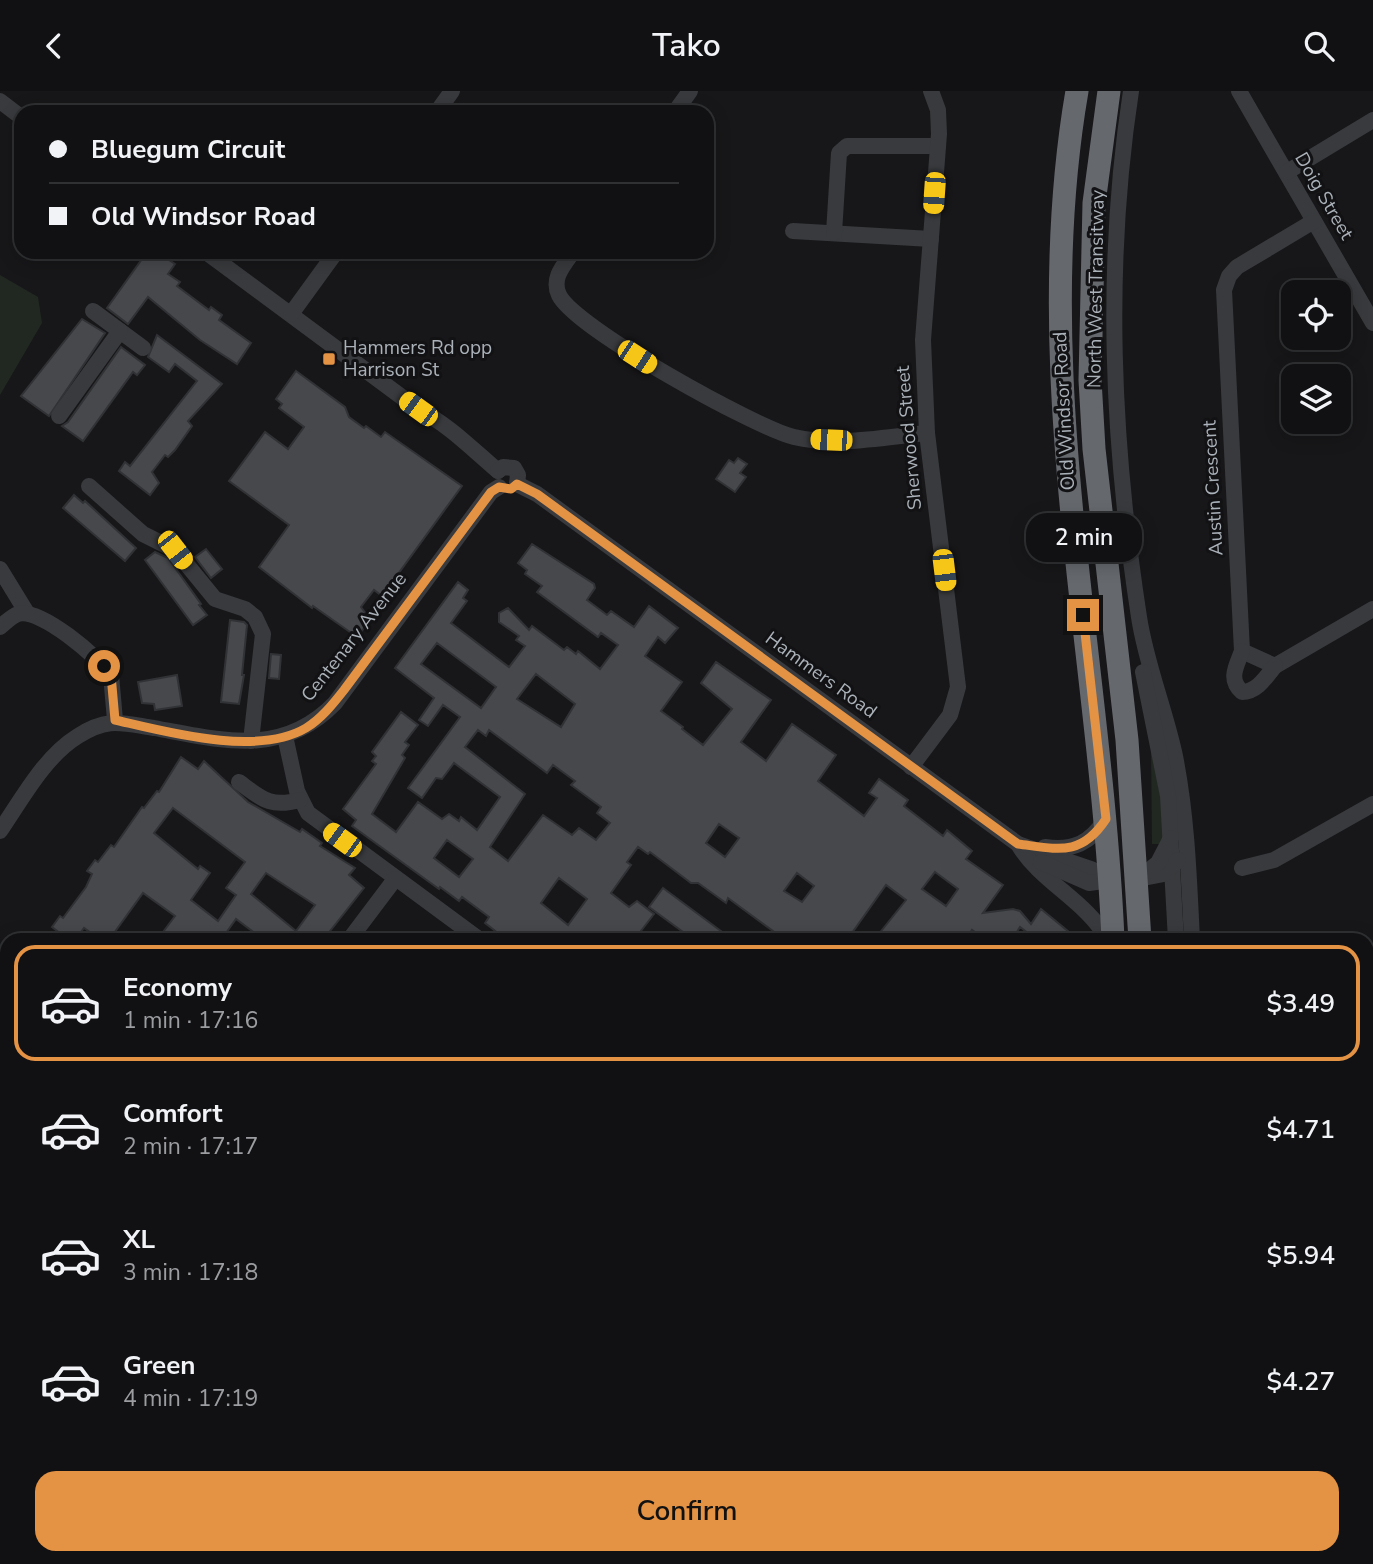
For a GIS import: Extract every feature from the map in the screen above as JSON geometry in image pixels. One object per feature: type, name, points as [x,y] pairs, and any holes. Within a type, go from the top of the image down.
[{"type":"highway","name":"Old Windsor Road","points":[[1076,91],[1065,178],[1059,301],[1060,377],[1064,452],[1106,819],[1111,933]]},
{"type":"highway","name":"Old Windsor Road","points":[[1109,91],[1094,203],[1090,380],[1094,449],[1114,603],[1138,879],[1140,933]]},
{"type":"highway","points":[[1110,880],[1138,879]]},
{"type":"street","name":"Sherwood Street","points":[[911,767],[950,715],[958,687],[927,433],[923,340],[938,146],[937,110],[931,91]]},
{"type":"street","name":"North West Transitway","points":[[1130,91],[1119,184],[1113,304],[1114,389],[1122,488],[1140,620]]},
{"type":"street","name":"Doig Street","points":[[1239,91],[1373,323]]},
{"type":"street","points":[[0,101],[14,112]]},
{"type":"street","points":[[1287,172],[1373,120]]},
{"type":"street","points":[[834,233],[839,153],[848,146],[938,146]]},
{"type":"street","name":"Austin Crescent","points":[[1275,666],[1250,692],[1242,692],[1234,685],[1233,677],[1242,651],[1224,290],[1229,276],[1237,267],[1314,221]]},
{"type":"street","points":[[793,231],[931,239]]},
{"type":"street","points":[[216,259],[418,409],[451,428],[499,479]]},
{"type":"street","points":[[291,314],[330,259]]},
{"type":"street","points":[[568,259],[558,273],[556,284],[563,300],[583,319],[668,376],[791,436],[831,440],[927,433]]},
{"type":"street","points":[[93,311],[143,348]]},
{"type":"street","points":[[60,416],[120,331]]},
{"type":"street","name":"Hammers Road","points":[[499,479],[511,489],[517,484],[537,494],[1018,844],[1091,869],[1110,880]]},
{"type":"street","name":"Centenary Avenue","points":[[115,720],[251,741],[285,736],[305,729],[335,703],[499,479]]},
{"type":"street","points":[[89,487],[143,534],[175,550],[215,599],[245,609],[261,625],[263,634],[251,741]]},
{"type":"street","points":[[0,569],[27,613]]},
{"type":"street","points":[[1242,651],[1275,666],[1373,609]]},
{"type":"street","points":[[0,627],[18,614],[27,613],[48,622],[104,666],[111,675],[115,720],[87,731],[65,746],[33,782],[0,831]]},
{"type":"street","points":[[1140,620],[1174,752],[1185,822],[1192,933]]},
{"type":"street","points":[[1140,620],[1145,684],[1168,796],[1177,933]]},
{"type":"street","points":[[285,736],[300,800],[317,822],[470,933]]},
{"type":"street","points":[[239,782],[273,803],[300,800]]},
{"type":"street","points":[[1242,868],[1274,860],[1373,804]]},
{"type":"street","points":[[1018,844],[1060,849],[1074,847],[1096,835],[1106,819]]},
{"type":"street","points":[[1138,879],[1158,877],[1174,867],[1182,848],[1185,822]]},
{"type":"street","points":[[1138,879],[1157,863],[1172,836]]},
{"type":"street","points":[[1018,844],[1030,864],[1067,892],[1105,933]]},
{"type":"street","points":[[354,933],[395,879]]},
{"type":"shaded area","points":[[0,275],[38,297],[42,323],[0,395]]},
{"type":"shaded area","points":[[1151,744],[1166,828],[1161,844],[1152,844]]},
{"type":"building","points":[[142,259],[168,259],[175,264],[168,274],[180,282],[177,286],[209,310],[211,307],[222,315],[219,320],[251,343],[237,364],[200,340],[148,297],[128,324],[107,308]]},
{"type":"building","points":[[82,319],[105,333],[49,416],[21,396]]},
{"type":"building","points":[[157,335],[222,384],[188,421],[192,426],[175,450],[168,457],[165,455],[152,472],[159,483],[150,495],[119,471],[125,462],[130,466],[197,381],[175,364],[169,372],[148,357]]},
{"type":"building","points":[[121,347],[145,365],[137,375],[133,372],[83,441],[62,426],[68,422]]},
{"type":"building","points":[[296,371],[345,407],[349,417],[364,428],[366,426],[381,437],[385,432],[462,486],[382,596],[374,590],[361,607],[367,615],[364,620],[368,623],[357,637],[313,606],[312,608],[259,567],[289,525],[229,481],[265,432],[288,449],[304,427],[279,408],[282,404],[276,399]]},
{"type":"building","points":[[738,458],[747,464],[740,473],[746,477],[735,492],[716,479],[729,460],[734,463]]},
{"type":"building","points":[[74,495],[83,503],[85,501],[136,548],[125,561],[63,508]]},
{"type":"building","points":[[532,544],[594,584],[595,588],[587,600],[607,615],[611,611],[634,627],[649,606],[678,628],[665,643],[658,637],[645,656],[682,682],[661,711],[703,745],[732,709],[701,683],[716,662],[771,700],[741,742],[766,761],[792,724],[836,755],[818,781],[864,816],[877,798],[869,793],[879,779],[908,800],[904,806],[943,836],[947,830],[972,851],[966,859],[1003,885],[983,913],[1013,909],[1020,911],[1031,924],[1041,909],[1069,932],[1028,933],[1020,927],[1016,933],[976,933],[972,930],[970,933],[880,933],[906,900],[886,885],[852,933],[776,933],[728,898],[726,903],[698,883],[691,883],[650,852],[648,854],[638,847],[627,862],[631,865],[611,893],[629,907],[637,901],[654,914],[639,933],[498,933],[485,923],[489,917],[462,897],[459,901],[440,887],[439,889],[352,826],[356,820],[343,809],[376,764],[372,761],[376,756],[372,752],[401,712],[418,725],[405,742],[409,745],[402,755],[405,758],[372,814],[396,832],[418,802],[442,819],[449,814],[459,821],[461,817],[477,830],[500,797],[454,763],[442,779],[436,778],[422,798],[408,788],[460,717],[443,705],[428,726],[419,720],[434,698],[395,668],[458,582],[468,590],[463,598],[467,601],[451,623],[509,667],[525,646],[516,640],[519,636],[499,622],[499,613],[508,608],[529,630],[532,626],[564,650],[567,647],[576,654],[578,651],[600,669],[618,645],[601,633],[598,637],[537,592],[542,586],[525,574],[527,570],[518,563]],"holes":[[[437,643],[496,687],[481,708],[421,664]],[[536,674],[575,704],[561,727],[517,699]],[[478,730],[486,736],[489,730],[547,773],[553,765],[575,781],[571,785],[601,807],[597,813],[610,823],[596,840],[579,828],[572,835],[543,815],[508,861],[490,847],[525,794],[465,747]],[[719,824],[739,838],[725,857],[706,843]],[[447,840],[473,859],[459,877],[434,858]],[[935,872],[958,889],[946,906],[922,889]],[[797,873],[814,886],[802,902],[784,891]],[[559,878],[587,899],[568,925],[541,903]]]},
{"type":"building","points":[[206,549],[222,569],[211,578],[195,557]]},
{"type":"building","points":[[155,552],[168,558],[207,615],[193,625],[145,560]]},
{"type":"building","points":[[230,620],[247,625],[239,704],[221,702]]},
{"type":"building","points":[[271,654],[281,655],[279,679],[269,678]]},
{"type":"building","points":[[177,675],[182,706],[155,710],[154,704],[142,703],[138,682]]},
{"type":"building","points":[[181,757],[198,769],[204,761],[248,802],[300,832],[302,829],[322,843],[320,846],[355,868],[349,875],[364,888],[329,933],[255,933],[236,919],[226,933],[162,933],[175,916],[143,893],[114,933],[91,933],[84,928],[80,933],[60,933],[52,927],[60,916],[63,918],[86,887],[92,874],[87,871],[111,845],[114,847],[142,807],[144,808],[157,791],[159,792]],"holes":[[[173,808],[245,862],[226,888],[236,895],[218,921],[191,900],[210,873],[200,866],[198,869],[154,833]],[[266,873],[315,905],[296,931],[251,894]]]},
{"type":"building","points":[[663,888],[724,933],[684,933],[649,907]]},
{"type":"place","name":"Hammers Rd opp Harrison St","points":[[329,359]]},
{"type":"route","points":[[104,666],[111,675],[115,720],[239,742],[264,741],[305,729],[335,703],[491,492],[499,487],[511,489],[517,484],[537,494],[1018,844],[1060,849],[1085,843],[1096,835],[1106,819],[1083,615]]}]
